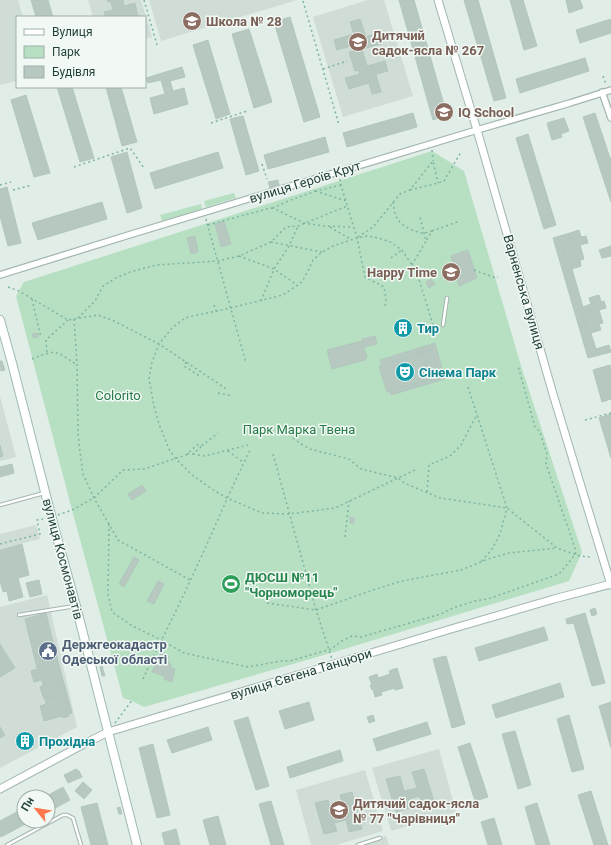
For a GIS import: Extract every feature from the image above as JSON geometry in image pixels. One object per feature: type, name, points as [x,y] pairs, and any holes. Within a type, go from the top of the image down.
[{"type":"main road","name":"вулиця Космонавтів","points":[[0,320],[52,523],[76,606],[137,845]]},
{"type":"street","name":"Варненська вулиця","points":[[438,0],[551,387],[611,584]]},
{"type":"street","name":"вулиця Героїв Крут","points":[[0,274],[611,90]]},
{"type":"street","points":[[602,92],[611,118]]},
{"type":"street","name":"вулиця Євгена Танцюри","points":[[0,789],[108,732],[554,599],[611,584]]},
{"type":"lane","points":[[443,325],[447,298]]},
{"type":"lane","points":[[0,505],[45,492]]},
{"type":"lane","points":[[19,616],[76,606]]},
{"type":"lane","points":[[7,845],[63,815],[73,818],[81,845]]},
{"type":"lane","points":[[358,845],[380,838]]},
{"type":"path","points":[[144,0],[157,45]]},
{"type":"path","points":[[303,1],[339,125]]},
{"type":"path","points":[[323,69],[347,61]]},
{"type":"path","points":[[211,123],[247,111]]},
{"type":"path","points":[[74,167],[130,148],[144,168]]},
{"type":"path","points":[[432,151],[438,183]]},
{"type":"path","points":[[357,238],[373,227],[400,194],[444,181],[461,152]]},
{"type":"path","points":[[410,190],[433,161]]},
{"type":"path","points":[[262,164],[267,179]]},
{"type":"path","points":[[340,179],[357,238],[365,277],[384,287],[386,300],[385,307]]},
{"type":"path","points":[[0,184],[11,182]]},
{"type":"path","points":[[13,190],[32,185]]},
{"type":"path","points":[[208,225],[273,208],[316,190],[341,185]]},
{"type":"path","points":[[316,190],[346,201]]},
{"type":"path","points":[[393,202],[397,219],[413,231],[425,233],[432,232],[460,221]]},
{"type":"path","points":[[78,318],[95,301],[103,286],[130,272],[156,266],[218,261],[239,256],[271,242],[286,226],[298,226],[347,206]]},
{"type":"path","points":[[273,208],[304,223],[353,227]]},
{"type":"path","points":[[420,217],[426,241]]},
{"type":"path","points":[[206,219],[246,363]]},
{"type":"path","points":[[261,301],[274,269],[289,246],[298,226]]},
{"type":"path","points":[[328,226],[352,240]]},
{"type":"path","points":[[412,265],[432,232]]},
{"type":"path","points":[[416,470],[335,508],[290,514],[262,512],[227,498],[196,478],[175,458],[169,449],[159,424],[149,379],[152,362],[159,344],[172,328],[182,320],[188,317],[283,295],[302,282],[313,260],[322,252],[333,246],[366,236],[374,236],[390,242],[402,250],[417,273],[434,328]]},
{"type":"path","points":[[271,242],[322,252]]},
{"type":"path","points":[[391,258],[402,250]]},
{"type":"path","points":[[239,256],[274,269],[297,285]]},
{"type":"path","points":[[474,270],[496,278],[498,277]]},
{"type":"path","points":[[8,287],[19,291],[68,320]]},
{"type":"path","points":[[32,299],[41,338]]},
{"type":"path","points":[[214,305],[216,311]]},
{"type":"path","points":[[47,352],[46,340],[68,320],[98,315],[106,317],[159,344],[228,390]]},
{"type":"path","points":[[74,319],[80,452],[83,474],[94,498],[118,540],[190,580]]},
{"type":"path","points":[[32,358],[47,352],[55,352],[60,353],[77,365]]},
{"type":"path","points":[[186,362],[184,366],[198,375],[200,371]]},
{"type":"path","points":[[109,524],[108,594],[112,612],[131,625],[184,653],[248,667],[281,661],[290,661],[330,650],[352,636],[361,637],[441,614],[453,608],[475,601],[488,599],[559,574],[575,555],[576,551],[546,464],[547,454],[540,432],[535,427],[518,366]]},
{"type":"path","points":[[468,387],[507,508],[500,534],[492,549],[481,563]]},
{"type":"path","points":[[218,393],[233,396]]},
{"type":"path","points":[[585,420],[611,413]]},
{"type":"path","points":[[427,492],[428,465],[450,456],[461,445],[477,414]]},
{"type":"path","points":[[193,454],[218,433]]},
{"type":"path","points":[[293,438],[300,444],[310,449],[349,459],[361,469],[398,478],[440,498],[507,508],[557,548],[575,555],[590,558]]},
{"type":"path","points":[[186,455],[197,445],[204,445]]},
{"type":"path","points":[[58,515],[72,510],[94,498],[123,470],[144,469],[186,455],[193,454],[206,456],[248,445]]},
{"type":"path","points":[[143,680],[251,448]]},
{"type":"path","points":[[228,450],[244,463]]},
{"type":"path","points":[[274,454],[316,610],[334,664]]},
{"type":"path","points":[[345,537],[349,501]]},
{"type":"path","points":[[0,544],[40,534],[37,520],[43,518]]},
{"type":"path","points":[[267,603],[316,610],[402,581],[461,570],[488,559],[509,553],[557,548]]},
{"type":"path","points":[[108,732],[133,699]]},
{"type":"shaded area","points":[[0,0],[18,0],[23,16],[16,16],[16,81],[0,85]]},
{"type":"shaded area","points":[[88,0],[141,0],[146,16],[93,16]]},
{"type":"shaded area","name":"Школа № 28","points":[[149,0],[297,0],[161,41]]},
{"type":"shaded area","name":"Дитячий садок-ясла № 267","points":[[368,0],[384,0],[413,96],[343,117],[313,17]]},
{"type":"shaded area","points":[[146,17],[152,37],[146,39]]},
{"type":"shaded area","points":[[0,396],[16,457],[0,461]]},
{"type":"shaded area","points":[[36,525],[40,539],[0,549],[0,534]]},
{"type":"shaded area","points":[[47,595],[77,727],[0,768],[0,607]]},
{"type":"shaded area","points":[[439,749],[456,812],[391,831],[372,768]]},
{"type":"shaded area","name":"Дитячий садок-ясла № 77 \"Чарівниця\"","points":[[365,770],[383,831],[336,845],[311,845],[296,790]]},
{"type":"shaded area","points":[[386,836],[389,845],[353,845]]},
{"type":"green space","name":"Парк Марка Твена","points":[[432,151],[464,171],[521,366],[582,552],[569,581],[331,653],[144,707],[123,698],[16,296],[24,282]]},
{"type":"green space","points":[[234,193],[236,198],[206,207],[204,201]]},
{"type":"green space","points":[[201,204],[202,209],[162,221],[160,215]]},
{"type":"building","points":[[31,0],[48,0],[53,16],[36,16]]},
{"type":"building","points":[[107,0],[123,0],[124,6],[135,3],[138,16],[106,16],[104,12],[113,10],[111,2],[108,2]]},
{"type":"building","points":[[399,0],[414,0],[447,115],[433,120]]},
{"type":"building","points":[[464,0],[478,0],[506,98],[494,101]]},
{"type":"building","points":[[510,0],[523,0],[537,46],[524,50]]},
{"type":"building","points":[[566,0],[580,0],[583,8],[569,13]]},
{"type":"building","points":[[290,17],[320,117],[304,122],[274,22]]},
{"type":"building","points":[[360,19],[366,37],[378,33],[381,44],[362,49],[367,66],[385,61],[388,71],[376,74],[381,92],[372,94],[369,83],[349,89],[345,78],[360,74],[358,70],[355,71],[349,52],[353,51],[351,46],[337,50],[334,40],[354,34],[350,22]]},
{"type":"building","points":[[611,19],[611,33],[580,43],[576,30]]},
{"type":"building","points":[[249,29],[272,102],[254,108],[232,34]]},
{"type":"building","points":[[208,40],[230,114],[216,119],[193,45]]},
{"type":"building","points":[[585,58],[589,71],[520,93],[516,79]]},
{"type":"building","points":[[182,67],[185,77],[170,81],[173,91],[184,88],[188,104],[154,114],[150,98],[165,94],[161,80],[148,83],[146,78]]},
{"type":"building","points":[[57,88],[72,88],[94,158],[80,162]]},
{"type":"building","points":[[106,88],[121,88],[137,142],[122,146]]},
{"type":"building","points":[[26,95],[50,173],[34,177],[11,100]]},
{"type":"building","points":[[413,113],[417,127],[347,147],[343,133]]},
{"type":"building","points":[[595,113],[611,161],[611,202],[583,117]]},
{"type":"building","points":[[243,116],[259,171],[246,175],[230,119]]},
{"type":"building","points":[[564,118],[569,131],[561,134],[562,137],[552,140],[547,123]]},
{"type":"building","points":[[528,134],[556,225],[544,229],[516,138]]},
{"type":"building","points":[[325,137],[329,152],[268,169],[264,155]]},
{"type":"building","points":[[127,152],[142,208],[127,213],[111,157]]},
{"type":"building","points":[[218,152],[223,168],[155,189],[150,173]]},
{"type":"building","points":[[278,180],[279,185],[270,188],[268,182]]},
{"type":"building","points":[[7,187],[21,243],[8,246],[0,216],[0,189]]},
{"type":"building","points":[[102,202],[107,219],[38,240],[32,223]]},
{"type":"building","points":[[224,221],[231,244],[221,247],[215,224]]},
{"type":"building","points":[[579,230],[581,237],[586,236],[588,243],[580,245],[584,259],[580,260],[581,266],[572,269],[570,262],[567,263],[563,250],[566,249],[564,242],[572,240],[570,233]]},
{"type":"building","points":[[570,233],[572,240],[564,242],[566,249],[563,250],[567,263],[570,262],[585,314],[582,315],[586,328],[589,327],[596,349],[609,345],[611,352],[588,358],[553,238]]},
{"type":"building","points":[[195,236],[198,252],[191,254],[187,238]]},
{"type":"building","points":[[611,246],[611,256],[602,258],[599,250]]},
{"type":"building","points":[[468,250],[477,278],[459,286],[451,256]]},
{"type":"building","points":[[431,279],[435,284],[429,288],[426,282]]},
{"type":"building","points":[[599,295],[601,302],[604,301],[606,308],[599,310],[603,323],[599,324],[601,330],[591,333],[589,327],[586,328],[582,315],[585,314],[583,307],[591,304],[589,298]]},
{"type":"building","name":"Тир","points":[[406,322],[410,332],[401,335],[397,325]]},
{"type":"building","points":[[38,333],[38,337],[33,338],[32,334]]},
{"type":"building","points":[[375,336],[377,344],[364,347],[362,339]]},
{"type":"building","points":[[362,341],[367,357],[365,360],[332,369],[327,350]]},
{"type":"building","points":[[435,343],[445,379],[391,395],[390,391],[423,381],[424,383],[440,378],[431,349],[382,365],[380,360]]},
{"type":"building","points":[[431,349],[440,378],[424,383],[423,381],[430,379],[422,353],[416,355],[416,353]]},
{"type":"building","name":"Сінема Парк","points":[[422,353],[430,379],[387,392],[379,366]]},
{"type":"building","points":[[0,361],[2,361],[5,370],[1,371]]},
{"type":"building","points":[[610,365],[611,371],[604,373],[606,380],[603,381],[607,394],[611,393],[611,399],[602,402],[593,370]]},
{"type":"building","points":[[611,371],[611,393],[607,394],[603,381],[606,380],[604,373]]},
{"type":"building","points":[[611,414],[611,458],[599,418]]},
{"type":"building","points":[[0,445],[3,456],[0,457]]},
{"type":"building","points":[[12,464],[14,473],[0,477],[0,467]]},
{"type":"building","points":[[142,485],[146,491],[132,500],[128,494]]},
{"type":"building","points":[[350,517],[354,518],[354,523],[350,523]]},
{"type":"building","points":[[22,544],[29,575],[18,578],[23,597],[9,601],[7,591],[3,592],[0,581],[0,550]]},
{"type":"building","points":[[134,557],[139,560],[124,587],[119,584]]},
{"type":"building","points":[[39,580],[42,594],[30,597],[26,583]]},
{"type":"building","points":[[158,581],[164,584],[154,604],[147,601]]},
{"type":"building","points":[[595,608],[597,614],[592,616],[590,610]]},
{"type":"building","points":[[46,613],[55,650],[34,656],[25,619]]},
{"type":"building","points":[[585,613],[605,683],[592,686],[572,617]]},
{"type":"building","points":[[572,617],[574,623],[567,624],[566,619]]},
{"type":"building","points":[[544,627],[548,640],[479,661],[475,648]]},
{"type":"building","points":[[0,644],[15,668],[0,677]]},
{"type":"building","points":[[55,650],[72,713],[63,718],[62,716],[44,721],[40,706],[46,704],[45,699],[65,694],[61,681],[51,683],[50,678],[54,677],[50,665],[37,668],[34,656]]},
{"type":"building","points":[[161,653],[169,657],[167,660],[171,664],[170,667],[175,669],[172,682],[164,679],[164,676],[152,672]]},
{"type":"building","points":[[446,656],[465,724],[452,728],[433,659]]},
{"type":"building","points":[[50,665],[54,677],[50,678],[51,683],[61,681],[65,694],[44,699],[40,687],[43,686],[42,680],[34,682],[31,671]]},
{"type":"building","points":[[102,666],[105,676],[102,676],[100,667]]},
{"type":"building","points":[[397,668],[403,688],[395,690],[395,688],[381,692],[382,695],[375,697],[373,689],[372,690],[370,685],[372,685],[369,677],[377,674],[378,678],[390,674],[389,671]]},
{"type":"building","points":[[560,683],[564,697],[496,718],[492,705]]},
{"type":"building","points":[[309,702],[314,720],[285,729],[279,711]]},
{"type":"building","points":[[611,702],[611,748],[599,706]]},
{"type":"building","points":[[373,715],[375,721],[369,723],[367,717]]},
{"type":"building","points":[[569,715],[584,769],[572,772],[557,719]]},
{"type":"building","points":[[248,717],[269,786],[256,790],[234,721]]},
{"type":"building","points":[[427,722],[431,734],[377,751],[373,739]]},
{"type":"building","points":[[0,727],[5,735],[0,738]]},
{"type":"building","points":[[208,727],[212,740],[172,753],[167,740]]},
{"type":"building","points":[[515,731],[531,785],[518,789],[502,734]]},
{"type":"building","name":"Прохідна","points":[[27,732],[34,745],[24,750],[17,737]]},
{"type":"building","points":[[470,743],[488,797],[475,801],[458,747]]},
{"type":"building","points":[[153,744],[170,815],[157,818],[139,748]]},
{"type":"building","points":[[340,750],[343,761],[290,778],[287,767]]},
{"type":"building","points":[[76,769],[82,777],[68,783],[64,775]]},
{"type":"building","points":[[424,769],[434,801],[422,804],[419,796],[407,800],[410,808],[396,812],[386,779],[400,776],[404,791],[417,788],[412,772]]},
{"type":"building","points":[[83,782],[92,790],[84,799],[75,791]]},
{"type":"building","points":[[63,787],[70,800],[56,808],[56,791]]},
{"type":"building","points":[[591,791],[608,845],[594,845],[578,795]]},
{"type":"building","points":[[352,792],[362,829],[349,832],[346,820],[334,823],[337,831],[324,834],[315,803],[328,800],[331,813],[344,810],[340,795]]},
{"type":"building","points":[[271,801],[284,845],[271,845],[259,804]]},
{"type":"building","points":[[97,803],[108,845],[91,845],[81,807]]},
{"type":"building","points":[[537,803],[550,845],[536,845],[525,807]]},
{"type":"building","points":[[120,807],[122,814],[119,814],[117,808]]},
{"type":"building","points":[[16,812],[16,829],[1,837],[0,821]]},
{"type":"building","points":[[218,816],[226,845],[210,845],[203,820]]},
{"type":"building","points":[[494,818],[502,845],[488,845],[481,822]]},
{"type":"building","points":[[176,829],[180,845],[165,845],[162,833]]},
{"type":"place","name":"Школа № 28","points":[[192,21]]},
{"type":"place","name":"Дитячий садок-ясла № 267","points":[[358,42]]},
{"type":"place","name":"IQ School","points":[[444,112]]},
{"type":"place","name":"Happy Time","points":[[451,272]]},
{"type":"place","name":"Тир","points":[[403,328]]},
{"type":"place","name":"Сінема Парк","points":[[405,372]]},
{"type":"place","name":"ДЮСШ №11 \"Чорноморець\"","points":[[231,584]]},
{"type":"place","name":"Держгеокадастр Одеської області","points":[[48,651]]},
{"type":"place","name":"Прохідна","points":[[25,741]]},
{"type":"place","name":"Дитячий садок-ясла № 77 \"Чарівниця\"","points":[[339,810]]},
{"type":"park label","name":"Colorito","points":[[118,395]]}]
